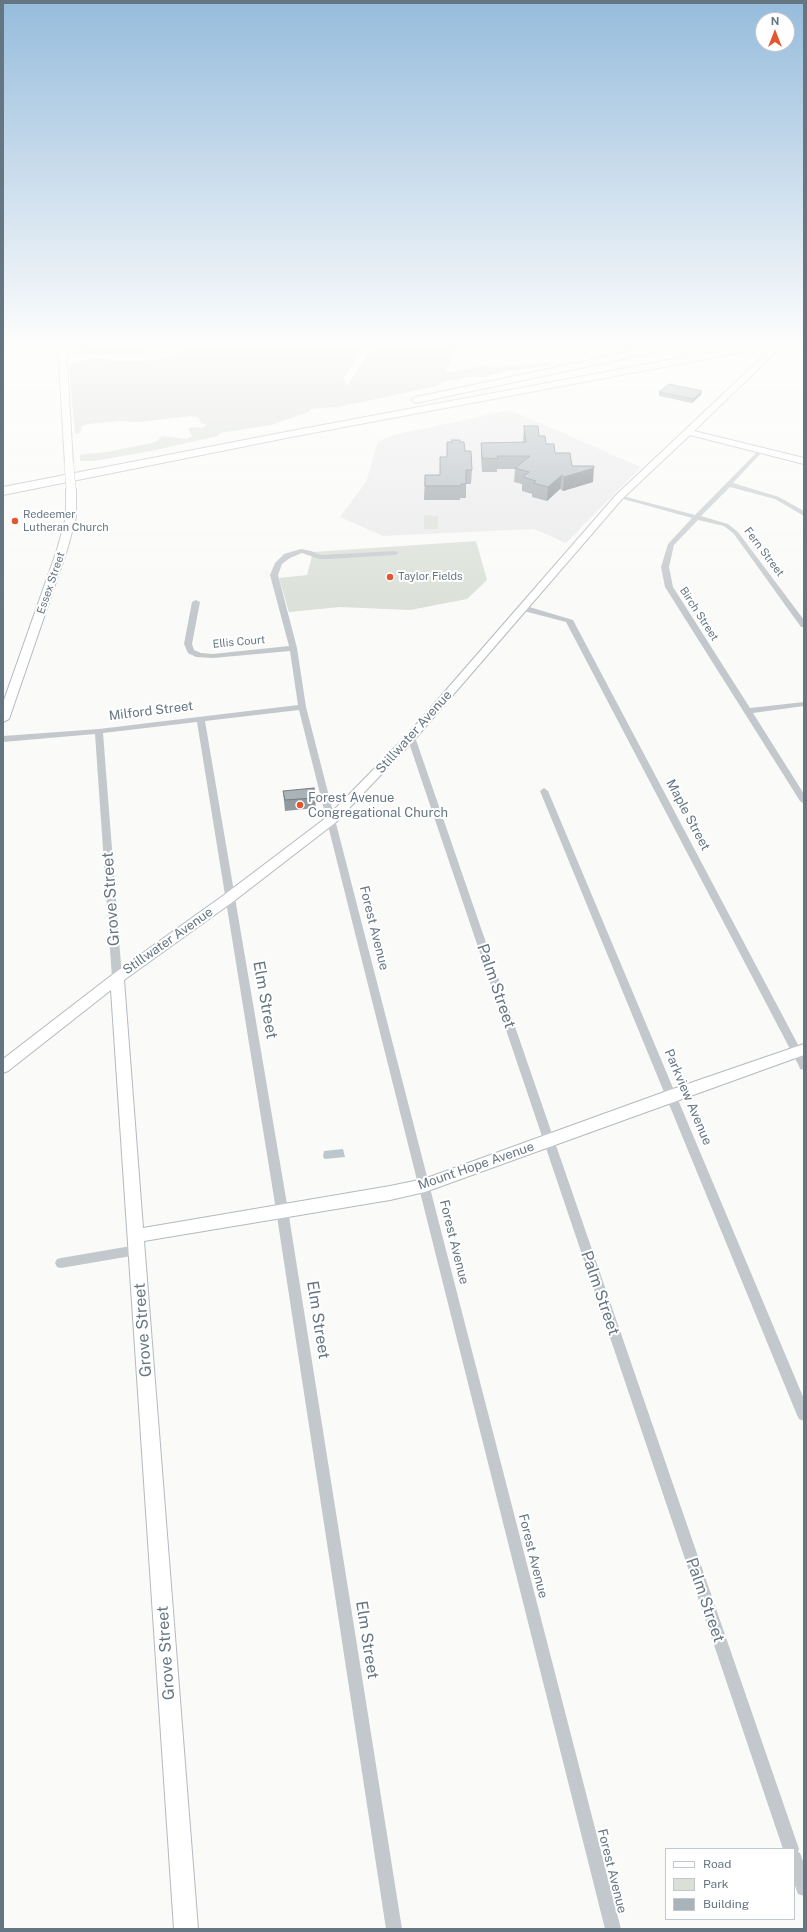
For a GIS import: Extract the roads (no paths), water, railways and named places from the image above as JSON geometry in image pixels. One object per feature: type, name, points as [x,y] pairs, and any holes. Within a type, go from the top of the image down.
[{"type":"highway","points":[[3,486],[247,436]]},
{"type":"highway","points":[[3,491],[280,436]]},
{"type":"street","name":"Essex Street","points":[[3,719],[62,550],[71,517],[71,489],[67,436]]},
{"type":"street","name":"Stillwater Avenue","points":[[3,1067],[117,978],[230,898],[332,820],[411,737],[619,498],[683,436]]},
{"type":"street","points":[[704,436],[804,461]]},
{"type":"street","name":"Birch Street","points":[[761,450],[696,516],[671,544],[665,566],[669,587],[804,801]]},
{"type":"street","points":[[728,484],[777,498],[804,514]]},
{"type":"street","name":"Fern Street","points":[[619,498],[696,516],[726,525],[736,533],[804,625]]},
{"type":"street","name":"Forest Avenue","points":[[394,553],[319,557],[309,552],[301,551],[287,556],[279,563],[274,575],[293,648],[302,707],[425,1184],[613,1929]]},
{"type":"street","name":"Ellis Court","points":[[196,602],[188,644],[191,651],[199,655],[213,656],[293,648]]},
{"type":"street","name":"Maple Street","points":[[523,608],[569,620],[800,1050],[804,1066]]},
{"type":"street","points":[[748,711],[804,704]]},
{"type":"street","name":"Milford Street","points":[[3,739],[99,731],[302,707]]},
{"type":"street","name":"Elm Street","points":[[200,718],[282,1210],[394,1929]]},
{"type":"street","name":"Grove Street","points":[[99,731],[186,1929]]},
{"type":"street","name":"Palm Street","points":[[411,737],[791,1848]]},
{"type":"street","name":"Parkview Avenue","points":[[544,791],[672,1095],[804,1415]]},
{"type":"street","name":"Mount Hope Avenue","points":[[136,1243],[282,1210],[390,1193],[425,1184],[800,1050]]},
{"type":"street","points":[[61,1262],[136,1243]]},
{"type":"street","points":[[795,1862],[804,1888]]},
{"type":"place","name":"Redeemer Lutheran Church","points":[[15,521]]},
{"type":"place","name":"Taylor Fields","points":[[390,577]]},
{"type":"place","name":"Forest Avenue Congregational Church","points":[[300,805]]}]
